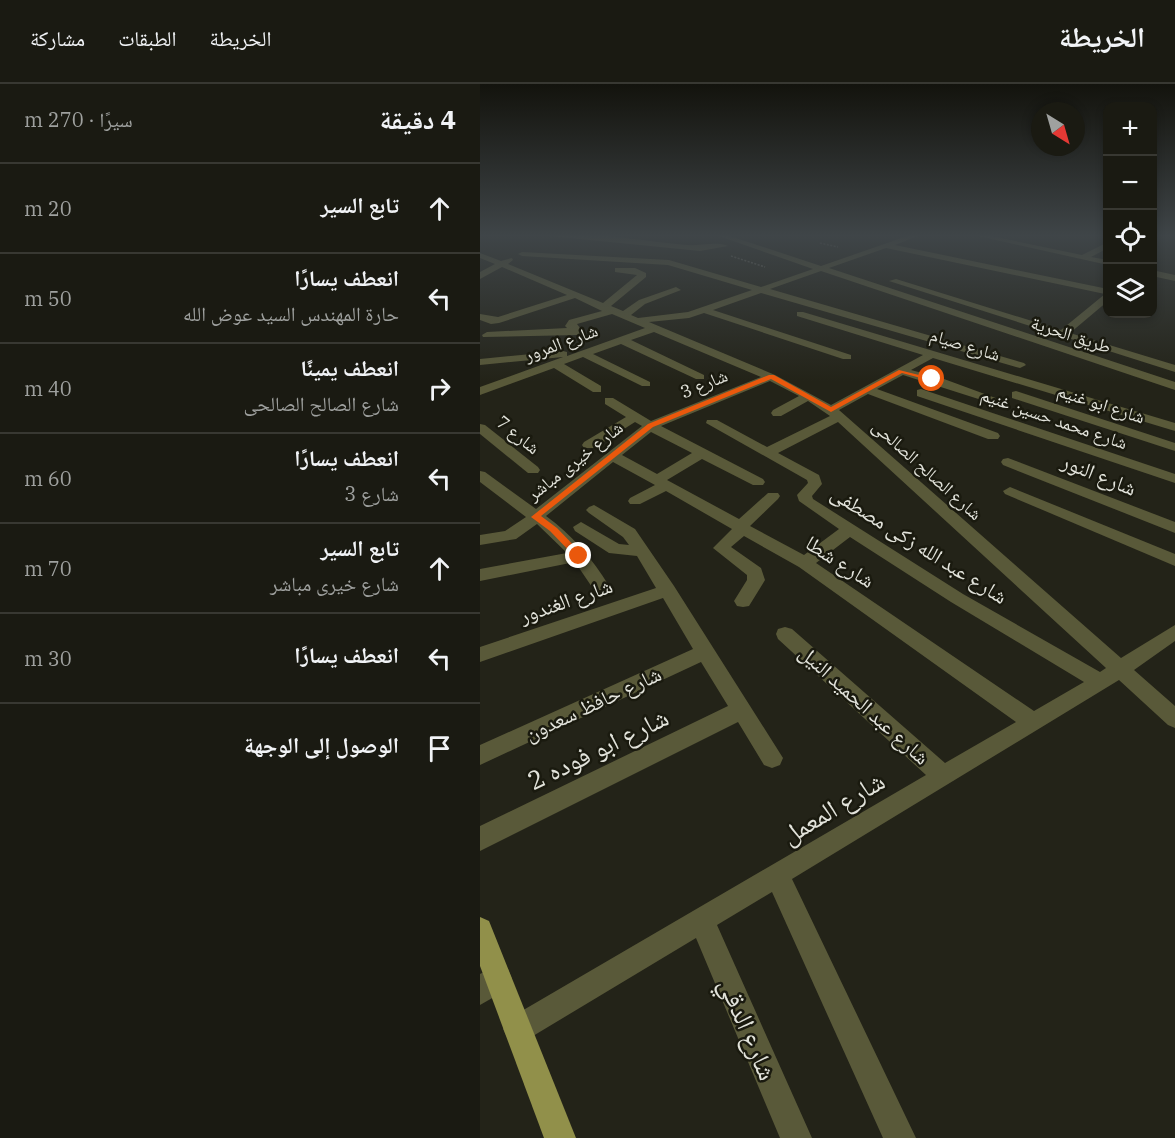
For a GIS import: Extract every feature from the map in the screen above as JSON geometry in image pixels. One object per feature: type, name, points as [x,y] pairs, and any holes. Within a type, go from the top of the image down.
[{"type":"main road","points":[[480,931],[489,985],[518,1029],[560,1138]]},
{"type":"street","name":"شارع الصالح الصالحى","points":[[555,283],[575,296],[771,377],[810,396],[835,413],[1110,676],[1175,719]]},
{"type":"street","points":[[617,314],[638,283]]},
{"type":"street","points":[[738,283],[1020,365]]},
{"type":"street","points":[[617,314],[667,319],[704,310],[779,283]]},
{"type":"street","name":"طريق الحرية","points":[[861,283],[1175,386]]},
{"type":"street","points":[[900,283],[1175,369]]},
{"type":"street","points":[[1075,283],[1103,291]]},
{"type":"street","points":[[480,362],[584,335],[617,314],[676,290]]},
{"type":"street","name":"شارع صيام","points":[[744,295],[1175,427]]},
{"type":"street","points":[[480,316],[491,321],[499,320],[575,296]]},
{"type":"street","points":[[1062,334],[1103,299]]},
{"type":"street","points":[[704,310],[847,357]]},
{"type":"street","points":[[678,338],[677,329],[688,315]]},
{"type":"street","name":"شارع المرور","points":[[480,392],[585,354],[584,335],[622,340],[654,328]]},
{"type":"street","points":[[488,335],[584,335]]},
{"type":"street","points":[[622,340],[700,377]]},
{"type":"street","points":[[585,354],[646,384]]},
{"type":"street","points":[[767,453],[835,413],[868,390],[932,354]]},
{"type":"street","points":[[556,364],[597,388]]},
{"type":"street","points":[[901,371],[940,381],[995,400]]},
{"type":"street","name":"شارع 3","points":[[650,426],[771,377]]},
{"type":"street","points":[[868,390],[993,436]]},
{"type":"street","name":"شارع محمد حسين غنيم","points":[[921,393],[1175,479]]},
{"type":"street","name":"شارع ابو غنيم","points":[[1016,395],[1175,447]]},
{"type":"street","points":[[777,413],[810,396]]},
{"type":"street","name":"شارع خيرى مباشر","points":[[480,540],[520,533],[535,517],[650,426],[609,401]]},
{"type":"street","points":[[588,445],[635,417]]},
{"type":"street","name":"شارع عبد الله زكى مصطفى","points":[[712,423],[814,478],[815,484],[804,495],[806,501],[957,598],[1110,676]]},
{"type":"street","points":[[650,426],[758,482]]},
{"type":"street","name":"شارع 7","points":[[480,428],[533,470]]},
{"type":"street","points":[[634,501],[702,453]]},
{"type":"street","name":"شارع شطا","points":[[613,456],[805,563],[1032,722]]},
{"type":"street","name":"شارع النور","points":[[1008,462],[1175,528]]},
{"type":"street","points":[[480,475],[554,530],[579,556],[600,586]]},
{"type":"street","points":[[1010,491],[1175,560]]},
{"type":"street","points":[[743,601],[756,580],[755,572],[721,548],[773,496]]},
{"type":"street","points":[[594,510],[628,533],[642,551],[772,759]]},
{"type":"street","points":[[581,527],[615,549],[642,551]]},
{"type":"street","points":[[805,563],[850,529]]},
{"type":"street","points":[[480,575],[579,556]]},
{"type":"street","name":"شارع الغندور","points":[[480,655],[668,590]]},
{"type":"street","name":"شارع المعمل","points":[[518,1029],[1110,676],[1175,632]]},
{"type":"street","name":"شارع عبد الحميد النيل","points":[[785,634],[943,776]]},
{"type":"street","name":"شارع حافظ سعدون","points":[[480,755],[705,652]]},
{"type":"street","name":"شارع ابو فوده 2","points":[[480,839],[741,710]]},
{"type":"street","points":[[777,875],[900,1138]]},
{"type":"street","name":"شارع الدقي","points":[[701,920],[796,1138]]},
{"type":"route","points":[[579,556],[554,530],[535,517],[650,426],[771,377],[795,388],[831,410],[901,371],[932,379]]}]
